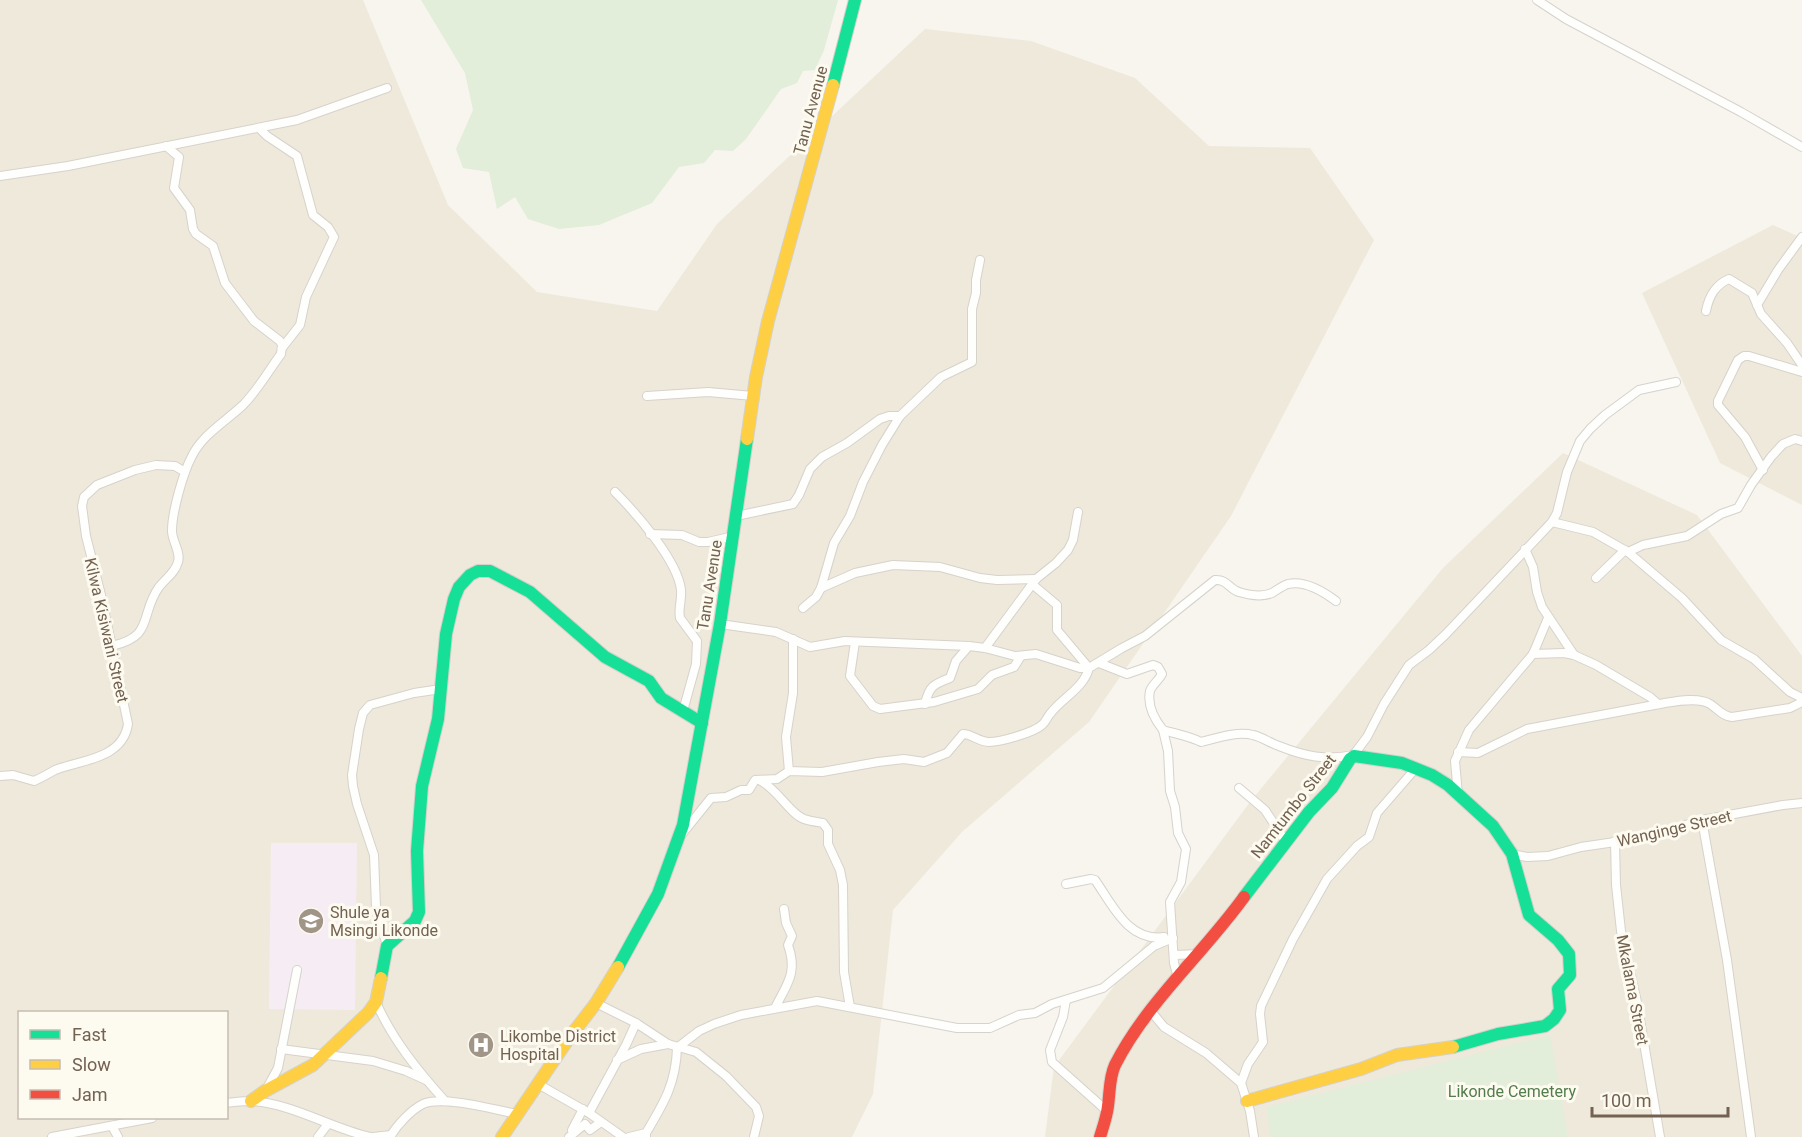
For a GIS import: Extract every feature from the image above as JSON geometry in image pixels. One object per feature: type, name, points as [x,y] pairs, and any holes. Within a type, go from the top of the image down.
[{"type":"street","name":"Tanu Avenue","points":[[502,1137],[569,1038],[596,1003],[653,903],[683,825],[720,624],[744,452],[768,321],[820,137],[855,0]]},
{"type":"street","points":[[1537,0],[1566,19],[1802,147]]},
{"type":"street","points":[[0,176],[69,166],[297,120],[387,88]]},
{"type":"street","points":[[259,128],[297,156],[313,215],[328,227],[334,237],[306,297],[300,325],[282,348]]},
{"type":"street","points":[[111,646],[130,642],[141,630],[158,589],[173,573],[178,563],[179,558],[172,528],[185,472],[200,443],[250,397],[281,354],[282,348],[280,341],[254,321],[225,283],[213,246],[196,234],[190,210],[174,188],[179,157],[166,146]]},
{"type":"street","points":[[1757,305],[1778,270],[1802,237]]},
{"type":"street","points":[[803,608],[816,597],[821,588],[834,543],[850,516],[863,482],[882,445],[900,416],[936,381],[952,370],[972,362],[972,309],[980,260]]},
{"type":"street","points":[[1706,311],[1713,291],[1729,279],[1752,293],[1761,314],[1787,343],[1802,365]]},
{"type":"street","points":[[1763,470],[1745,438],[1718,405],[1718,402],[1738,360],[1742,357],[1749,356],[1802,372]]},
{"type":"street","points":[[1163,730],[1191,736],[1202,742],[1227,736],[1253,735],[1280,747],[1318,758],[1333,759],[1353,756],[1367,737],[1383,704],[1409,665],[1429,650],[1490,590],[1551,522],[1557,513],[1567,472],[1580,441],[1590,429],[1639,390],[1677,382]]},
{"type":"street","points":[[647,396],[708,392],[753,396]]},
{"type":"street","points":[[736,516],[793,504],[810,470],[822,457],[848,443],[880,419],[900,416]]},
{"type":"street","points":[[1596,578],[1627,551],[1642,544],[1687,536],[1721,514],[1738,508],[1753,482],[1783,444],[1795,439],[1802,441]]},
{"type":"street","name":"Kilwa Kisiwani Street","points":[[0,776],[13,775],[29,782],[34,781],[57,770],[95,759],[113,749],[123,740],[128,724],[86,536],[82,507],[84,497],[97,485],[135,470],[156,465],[175,466],[185,472]]},
{"type":"street","points":[[615,492],[630,507],[676,574],[681,590],[680,618],[692,631],[697,641],[696,664],[683,711]]},
{"type":"street","points":[[985,648],[1034,581],[1068,550],[1073,540],[1078,512]]},
{"type":"street","points":[[1458,752],[1478,753],[1527,729],[1677,701],[1705,702],[1725,716],[1732,717],[1784,709],[1802,700],[1790,692],[1754,658],[1721,640],[1682,598],[1627,551],[1593,532],[1551,522]]},
{"type":"street","points":[[650,534],[682,535],[699,542],[734,536]]},
{"type":"street","points":[[1525,549],[1533,567],[1542,607],[1574,655]]},
{"type":"street","points":[[821,588],[855,573],[893,565],[940,567],[980,578],[1034,581],[1057,604],[1057,630],[1089,668]]},
{"type":"street","points":[[387,946],[415,921],[419,912],[420,883],[417,851],[422,786],[438,719],[446,634],[459,587],[478,571],[496,573],[530,592],[605,657],[649,681],[661,698],[702,723]]},
{"type":"street","points":[[720,624],[766,630],[810,647],[840,642],[969,646],[1015,656],[1036,654],[1080,668],[1089,668],[1145,636],[1215,580],[1223,581],[1238,592],[1263,596],[1290,584],[1303,585],[1324,592],[1336,601]]},
{"type":"street","points":[[1458,795],[1455,761],[1469,730],[1533,654],[1548,618]]},
{"type":"street","points":[[789,771],[786,737],[793,693],[793,639]]},
{"type":"street","points":[[855,642],[850,676],[873,706],[880,709],[925,704],[978,689],[992,675],[1014,667],[1021,656]]},
{"type":"street","points":[[925,704],[934,684],[950,678],[956,661],[969,646]]},
{"type":"street","points":[[1533,654],[1564,652],[1574,655],[1596,665],[1658,704]]},
{"type":"street","points":[[1099,663],[1127,674],[1153,665],[1158,667],[1162,674],[1150,691],[1150,703],[1163,730],[1168,751],[1170,791],[1175,807],[1178,833],[1186,852],[1181,882],[1170,902],[1173,955],[1178,978]]},
{"type":"street","points":[[678,839],[711,798],[749,790],[754,781],[781,777],[789,771],[822,772],[904,759],[924,762],[947,753],[963,734],[968,734],[976,740],[991,742],[1030,731],[1044,724],[1048,716],[1084,680],[1089,668]]},
{"type":"street","points":[[251,1101],[265,1090],[305,1070],[324,1056],[368,1013],[376,1002],[387,946],[376,907],[374,855],[353,786],[352,775],[359,729],[363,714],[370,705],[414,693],[441,689]]},
{"type":"street","name":"Namtumbo Street","points":[[1100,1137],[1107,1110],[1111,1074],[1150,1010],[1232,915],[1309,812],[1332,788],[1353,756],[1389,761],[1432,774],[1493,826],[1512,854],[1529,915],[1558,940],[1569,954],[1570,975],[1558,989],[1560,1010],[1545,1026],[1498,1034],[1442,1050],[1397,1055],[1361,1069],[1247,1101]]},
{"type":"street","points":[[1241,1083],[1248,1064],[1263,1042],[1260,1014],[1263,1002],[1293,939],[1327,879],[1357,846],[1370,837],[1376,815],[1416,768]]},
{"type":"street","points":[[761,781],[782,797],[798,816],[805,820],[823,823],[828,830],[828,844],[840,870],[843,885],[844,972],[850,1007]]},
{"type":"street","points":[[1239,788],[1265,810],[1286,842]]},
{"type":"street","name":"Wanginge Street","points":[[1512,854],[1527,857],[1548,856],[1581,847],[1642,838],[1702,820],[1802,803]]},
{"type":"street","points":[[1702,820],[1727,960],[1751,1137]]},
{"type":"street","name":"Mkalama Street","points":[[1615,841],[1616,885],[1621,931],[1646,1055],[1659,1137]]},
{"type":"street","points":[[1066,884],[1095,880],[1115,912],[1135,930],[1154,938],[1173,937]]},
{"type":"street","points":[[775,1008],[789,982],[793,969],[788,945],[792,936],[783,909]]},
{"type":"street","points":[[630,1137],[646,1135],[670,1093],[676,1070],[677,1048],[699,1031],[714,1024],[775,1008],[818,1001],[957,1028],[996,1027],[1019,1015],[1035,1012],[1103,988],[1154,946],[1173,937]]},
{"type":"street","points":[[1173,955],[1199,954]]},
{"type":"street","points":[[265,1090],[276,1071],[297,969]]},
{"type":"street","points":[[1066,1000],[1063,1017],[1050,1050],[1052,1062],[1107,1110]]},
{"type":"street","points":[[376,1002],[388,1027],[426,1080],[445,1101]]},
{"type":"street","points":[[596,1003],[636,1023],[668,1044],[688,1049],[702,1056],[715,1066],[750,1100],[759,1116],[754,1137]]},
{"type":"street","points":[[1150,1010],[1164,1027],[1206,1053],[1241,1083],[1254,1137]]},
{"type":"street","points":[[568,1137],[617,1060],[636,1023]]},
{"type":"street","points":[[617,1060],[641,1049],[668,1044]]},
{"type":"street","points":[[281,1049],[373,1061],[426,1080]]},
{"type":"street","points":[[538,1084],[586,1111],[623,1137]]},
{"type":"street","points":[[228,1103],[251,1101],[285,1108],[353,1133],[372,1137],[390,1136],[422,1104],[431,1101],[445,1101],[517,1114]]},
{"type":"street","points":[[52,1137],[147,1119]]},
{"type":"street","points":[[568,1137],[580,1126],[585,1124],[590,1130],[601,1122]]},
{"type":"street","points":[[318,1137],[328,1124]]},
{"type":"street","points":[[112,1126],[118,1137]]},
{"type":"shaded area","points":[[0,0],[363,0],[448,205],[537,292],[657,311],[717,224],[925,29],[1031,41],[1135,78],[1209,146],[1310,148],[1374,240],[1231,516],[1089,722],[962,832],[893,910],[873,1094],[852,1137],[0,1137]]},
{"type":"shaded area","points":[[1773,225],[1802,238],[1802,505],[1720,463],[1642,293]]},
{"type":"shaded area","points":[[1563,453],[1697,515],[1802,656],[1802,1137],[1045,1137],[1054,1067],[1250,802],[1443,568]]},
{"type":"shaded area","points":[[271,843],[357,843],[355,1010],[269,1009]]},
{"type":"green space","points":[[421,0],[838,0],[824,50],[815,70],[803,71],[797,83],[781,89],[746,139],[733,151],[715,150],[704,163],[679,167],[652,203],[599,225],[559,229],[528,219],[515,197],[497,209],[489,172],[463,168],[456,149],[473,110],[465,73]]},
{"type":"green space","name":"Likonde Cemetery","points":[[1550,1035],[1568,1137],[1270,1137],[1267,1107]]},
{"type":"traffic: fast","points":[[833,85],[855,0]]},
{"type":"traffic: fast","points":[[618,967],[658,894],[683,825],[720,624],[747,439]]},
{"type":"traffic: fast","points":[[381,978],[387,946],[415,921],[419,912],[417,851],[422,786],[438,719],[446,634],[454,599],[459,587],[470,575],[478,571],[490,571],[530,592],[605,657],[649,681],[661,698],[702,723]]},
{"type":"traffic: fast","points":[[1244,897],[1309,812],[1332,788],[1354,756],[1402,763],[1432,775],[1448,785],[1493,826],[1512,854],[1529,915],[1558,940],[1569,954],[1570,975],[1558,989],[1560,1010],[1545,1026],[1498,1034],[1453,1047]]},
{"type":"traffic: slow","points":[[747,439],[756,377],[768,321],[833,85]]},
{"type":"traffic: slow","points":[[502,1137],[569,1038],[596,1003],[618,967]]},
{"type":"traffic: slow","points":[[251,1101],[313,1065],[368,1013],[376,1002],[381,978]]},
{"type":"traffic: slow","points":[[1247,1101],[1361,1069],[1397,1055],[1453,1047]]},
{"type":"traffic: jam","points":[[1100,1137],[1107,1114],[1113,1070],[1128,1042],[1159,999],[1244,897]]},
{"type":"place","name":"Shule ya Msingi Likonde","points":[[311,921]]},
{"type":"place","name":"Likombe District Hospital","points":[[481,1045]]}]
